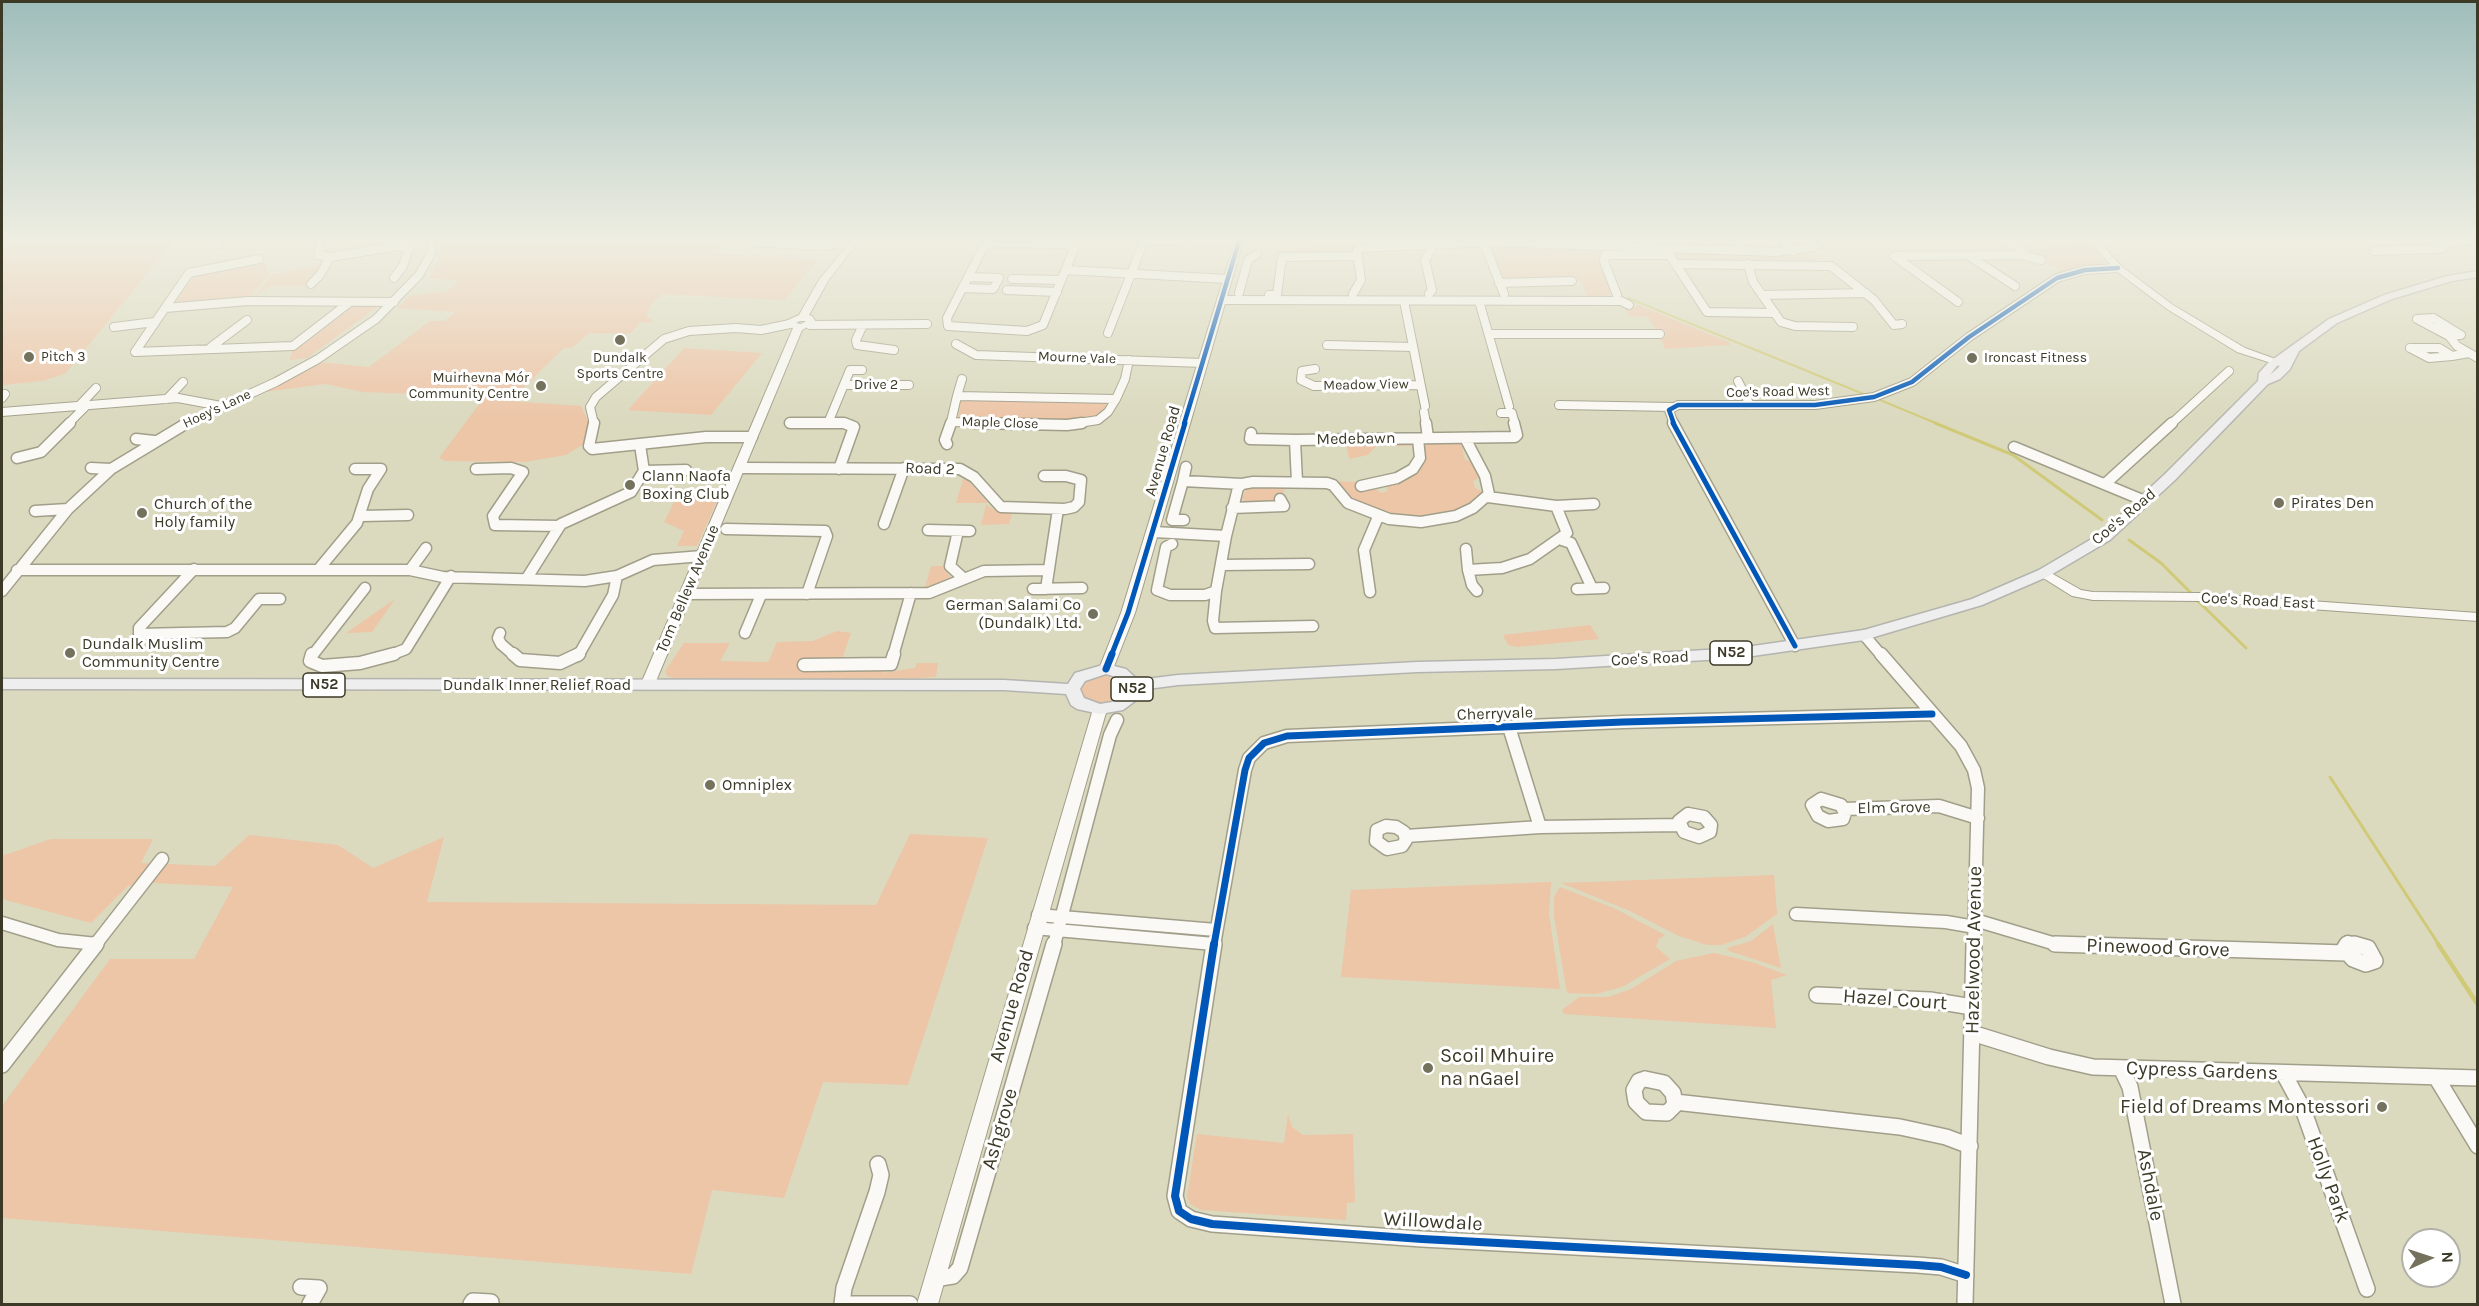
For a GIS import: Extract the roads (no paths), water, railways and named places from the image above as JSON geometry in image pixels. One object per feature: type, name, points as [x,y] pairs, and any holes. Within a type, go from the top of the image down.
[{"type":"main road","name":"Coe's Road","points":[[1132,686],[1178,680],[1698,656],[1795,646],[1864,635],[1977,602],[2044,573],[2105,537],[2145,501],[2265,377],[2276,377],[2283,363],[2294,351],[2327,324],[2365,305],[2384,299]]},
{"type":"main road","name":"N52","points":[[1107,669],[1121,672],[1132,686],[1132,692],[1124,702],[1100,709],[1083,705],[1077,701],[1072,689],[1075,683],[1088,672],[1107,669]]},
{"type":"main road","name":"Dundalk Inner Relief Road","points":[[2,684],[1004,685],[1072,689]]},
{"type":"street","points":[[171,299],[135,352],[211,347],[293,346],[350,302]]},
{"type":"street","name":"Hoey's Lane","points":[[2,591],[68,509],[111,469],[154,441],[318,359],[363,329],[397,299]]},
{"type":"street","name":"Tom Bellew Avenue","points":[[647,686],[800,323],[813,299]]},
{"type":"street","points":[[957,299],[947,319],[948,326],[1027,331],[1040,328],[1054,299]]},
{"type":"street","points":[[1108,333],[1121,299]]},
{"type":"street","points":[[1221,300],[1227,299]]},
{"type":"street","points":[[1303,299],[1404,302],[1621,301],[1629,305]]},
{"type":"street","points":[[1698,299],[1707,312],[1775,313]]},
{"type":"street","points":[[1765,299],[1781,322],[1795,326],[1853,327]]},
{"type":"street","points":[[1871,299],[1894,325],[1902,324]]},
{"type":"street","points":[[1954,299],[1958,302]]},
{"type":"street","name":"Coe's Road West","points":[[1559,405],[1673,407],[1843,403],[1884,394],[1912,382],[1969,337],[2026,299]]},
{"type":"street","points":[[2160,299],[2185,317],[2255,357],[2283,363]]},
{"type":"street","points":[[2161,299],[2242,346],[2283,363]]},
{"type":"street","name":"Avenue Road","points":[[1107,669],[1119,642],[1154,532],[1221,300]]},
{"type":"street","points":[[165,308],[230,301],[394,302]]},
{"type":"street","points":[[1479,301],[1509,406]]},
{"type":"street","name":"Meadow View","points":[[1404,302],[1424,409]]},
{"type":"street","points":[[2449,336],[2461,335],[2433,318],[2418,319],[2449,336],[2457,346],[2478,358]]},
{"type":"street","points":[[211,347],[247,320]]},
{"type":"street","points":[[114,327],[155,322]]},
{"type":"street","points":[[752,437],[706,437],[592,449],[589,446],[595,420],[590,407],[596,397],[656,344],[689,332],[736,328],[761,330],[800,323],[927,324]]},
{"type":"street","points":[[863,325],[856,340],[857,345],[894,350]]},
{"type":"street","points":[[1489,334],[1660,334]]},
{"type":"street","name":"Mourne Vale","points":[[956,344],[976,355],[1203,363]]},
{"type":"street","points":[[1327,345],[1413,347]]},
{"type":"street","points":[[2452,356],[2469,353]]},
{"type":"street","points":[[2255,357],[2265,377]]},
{"type":"street","name":"Maple Close","points":[[1116,399],[957,396],[951,422],[1084,424],[1105,416],[1116,399],[1125,380],[1129,360]]},
{"type":"street","name":"Drive 2","points":[[828,423],[850,370],[862,369]]},
{"type":"street","name":"Meadow View","points":[[1315,369],[1302,371],[1301,380],[1314,386],[1420,385]]},
{"type":"street","points":[[2105,484],[2229,371]]},
{"type":"street","points":[[957,396],[962,379]]},
{"type":"street","points":[[1738,381],[1750,405]]},
{"type":"street","points":[[167,399],[183,382]]},
{"type":"street","name":"Drive 2","points":[[844,385],[909,385]]},
{"type":"street","points":[[17,458],[40,452],[96,388]]},
{"type":"street","points":[[2,412],[167,399],[198,400],[221,406]]},
{"type":"street","points":[[1673,407],[1669,415],[1795,646]]},
{"type":"street","name":"Medebawn","points":[[1361,486],[1382,487],[1417,464],[1423,438],[1424,409]]},
{"type":"street","name":"Medebawn","points":[[1251,433],[1250,439],[1294,440],[1515,437],[1517,435],[1512,413],[1501,413]]},
{"type":"street","points":[[947,444],[945,440],[951,422]]},
{"type":"street","points":[[790,423],[844,423],[854,427],[839,469]]},
{"type":"street","points":[[1465,438],[1485,476],[1488,497]]},
{"type":"street","points":[[136,439],[154,441]]},
{"type":"street","name":"Medebawn","points":[[1294,440],[1297,483]]},
{"type":"street","points":[[476,469],[511,468],[523,472],[493,516],[492,521],[495,525],[560,526],[626,495],[644,471],[640,445]]},
{"type":"street","points":[[2014,447],[2145,501]]},
{"type":"street","points":[[1184,520],[1172,520],[1186,467]]},
{"type":"street","points":[[91,468],[111,469]]},
{"type":"street","name":"Road 2","points":[[740,468],[960,469],[974,477],[1001,507],[1058,509]]},
{"type":"street","points":[[884,524],[904,468]]},
{"type":"street","points":[[318,570],[361,516],[368,489],[381,469],[354,469]]},
{"type":"street","points":[[644,471],[686,470]]},
{"type":"street","points":[[1044,476],[1066,476],[1081,480],[1079,502],[1074,507],[1058,509],[1046,589]]},
{"type":"street","points":[[1183,481],[1333,485],[1348,503],[1377,517],[1404,521],[1434,521],[1473,508],[1488,497],[1556,506],[1594,503]]},
{"type":"street","points":[[1242,484],[1238,488],[1226,536],[1216,591],[1213,621],[1215,628],[1313,626]]},
{"type":"street","points":[[1232,508],[1284,506],[1280,499]]},
{"type":"street","points":[[1468,570],[1514,565],[1530,559],[1562,540],[1567,532],[1556,506]]},
{"type":"street","points":[[35,512],[68,509]]},
{"type":"street","points":[[361,516],[408,515]]},
{"type":"street","points":[[1370,592],[1364,550],[1377,517]]},
{"type":"street","points":[[527,578],[560,526]]},
{"type":"street","points":[[726,529],[825,531],[827,536],[807,594]]},
{"type":"street","points":[[736,539],[741,529]]},
{"type":"street","points":[[928,530],[970,531]]},
{"type":"street","points":[[958,531],[950,566],[962,577]]},
{"type":"street","points":[[1154,532],[1226,536]]},
{"type":"street","points":[[1562,540],[1571,543],[1592,588]]},
{"type":"street","points":[[1172,544],[1166,547],[1162,557],[1157,590],[1170,595],[1205,595],[1216,591]]},
{"type":"street","points":[[410,570],[426,548]]},
{"type":"street","points":[[1466,549],[1468,570],[1472,585],[1477,591]]},
{"type":"street","points":[[18,570],[410,570],[452,576],[585,581],[617,576],[652,560],[702,556]]},
{"type":"street","points":[[1221,565],[1309,564]]},
{"type":"street","points":[[194,569],[139,628],[139,634],[227,632],[236,628],[259,599],[280,598]]},
{"type":"street","points":[[686,594],[911,593],[938,591],[962,577],[992,570],[1048,570]]},
{"type":"street","name":"Coe's Road East","points":[[2044,573],[2077,593],[2093,596],[2193,597],[2478,617]]},
{"type":"street","points":[[365,588],[313,651],[310,661],[322,666],[360,663],[400,653],[406,649],[452,576]]},
{"type":"street","points":[[500,633],[498,638],[501,644],[520,660],[560,663],[578,656],[613,595],[617,576]]},
{"type":"street","points":[[1033,589],[1082,588]]},
{"type":"street","points":[[1577,589],[1604,588]]},
{"type":"street","points":[[804,665],[891,664],[911,593]]},
{"type":"street","points":[[745,633],[761,595]]},
{"type":"street","name":"Hazelwood Avenue","points":[[1864,635],[1961,746],[1971,764],[1978,788],[1965,1305]]},
{"type":"street","name":"Avenue Road","points":[[927,1305],[1036,921],[1100,709]]},
{"type":"street","name":"Cherryvale","points":[[1215,937],[1245,770],[1255,750],[1275,738],[1509,727],[1932,714]]},
{"type":"street","name":"Ashgrove","points":[[934,1279],[953,1276],[960,1268],[1060,923],[1110,735],[1118,720]]},
{"type":"street","points":[[1509,727],[1540,827]]},
{"type":"street","name":"Elm Grove","points":[[1844,809],[1939,807],[1978,818]]},
{"type":"street","points":[[1406,836],[1540,827],[1679,825]]},
{"type":"street","points":[[2,1065],[162,859]]},
{"type":"street","name":"Pinewood Grove","points":[[1796,912],[1975,923],[2059,945],[2346,953]]},
{"type":"street","points":[[1036,921],[1215,937]]},
{"type":"street","points":[[2,923],[58,940],[97,944]]},
{"type":"street","name":"Willowdale","points":[[1215,937],[1175,1196],[1179,1210],[1191,1219],[1212,1224],[1422,1239],[1917,1265],[1941,1267],[1966,1275]]},
{"type":"street","name":"Hazel Court","points":[[1817,995],[1930,1000],[1972,1007]]},
{"type":"street","name":"Cypress Gardens","points":[[1972,1033],[2049,1057],[2093,1067],[2478,1078]]},
{"type":"street","name":"Ashdale","points":[[2121,1068],[2130,1087],[2173,1305]]},
{"type":"street","name":"Holly Park","points":[[2284,1074],[2303,1109],[2367,1289]]},
{"type":"street","points":[[2436,1077],[2478,1146]]},
{"type":"street","points":[[1675,1102],[1900,1126],[1946,1137],[1970,1146]]},
{"type":"street","points":[[842,1305],[844,1288],[877,1192],[881,1175],[878,1164]]},
{"type":"street","points":[[301,1287],[319,1288],[310,1305]]},
{"type":"street","points":[[471,1305],[473,1301],[491,1302]]},
{"type":"street","points":[[849,1305],[865,1302],[910,1305]]},
{"type":"waterway","points":[[1630,299],[1866,395]]},
{"type":"waterway","points":[[1880,400],[1938,424]]},
{"type":"waterway","points":[[1935,423],[2013,455],[2102,520]]},
{"type":"waterway","points":[[2129,540],[2161,563],[2193,595]]},
{"type":"waterway","points":[[2197,600],[2246,648]]},
{"type":"waterway","points":[[2330,777],[2439,945]]},
{"type":"waterway","points":[[2438,944],[2478,1005]]},
{"type":"place","name":"Dundalk Sports Centre","points":[[620,340]]},
{"type":"place","name":"Pitch 3","points":[[29,357]]},
{"type":"place","name":"Ironcast Fitness","points":[[1972,358]]},
{"type":"place","name":"Muirhevna Mór Community Centre","points":[[541,386]]},
{"type":"place","name":"Clann Naofa Boxing Club","points":[[630,485]]},
{"type":"place","name":"Pirates Den","points":[[2279,503]]},
{"type":"place","name":"Church of the Holy family","points":[[142,513]]},
{"type":"place","name":"German Salami Co (Dundalk) Ltd.","points":[[1093,614]]},
{"type":"place","name":"Dundalk Muslim Community Centre","points":[[70,653]]},
{"type":"place","name":"Omniplex","points":[[710,785]]},
{"type":"place","name":"Scoil Mhuire na nGael","points":[[1428,1068]]},
{"type":"place","name":"Field of Dreams Montessori","points":[[2382,1107]]}]
